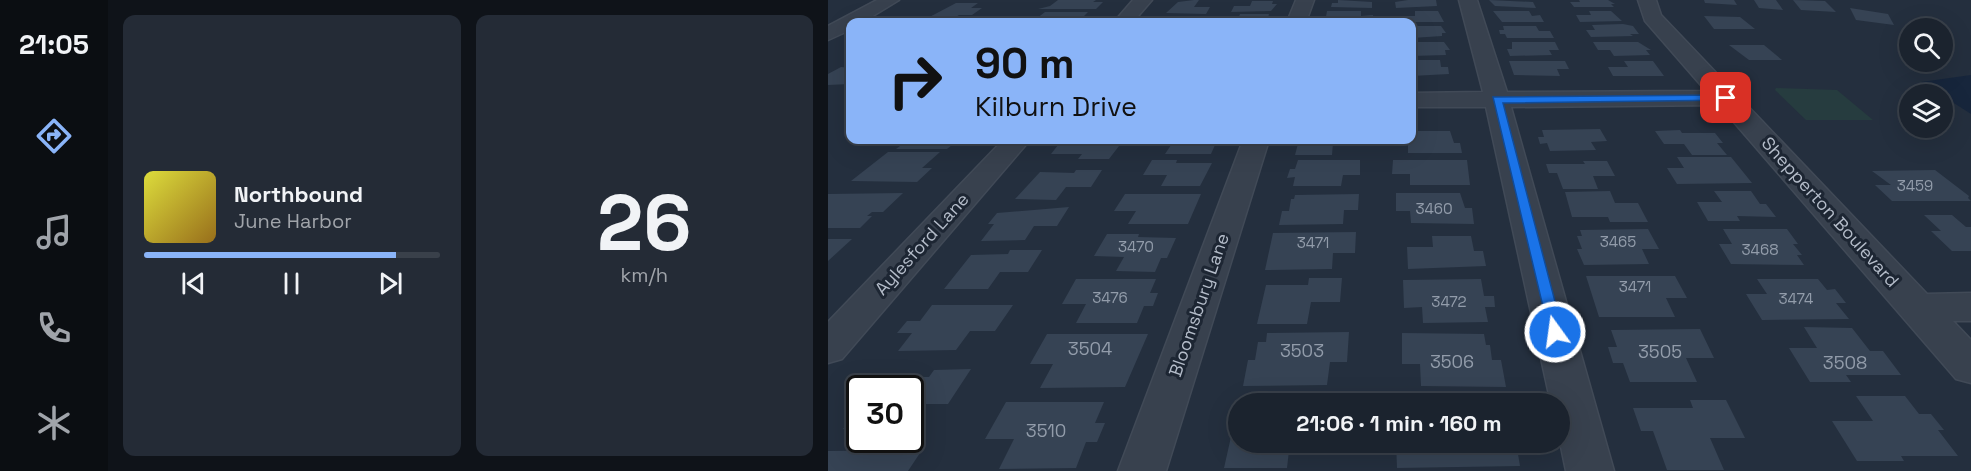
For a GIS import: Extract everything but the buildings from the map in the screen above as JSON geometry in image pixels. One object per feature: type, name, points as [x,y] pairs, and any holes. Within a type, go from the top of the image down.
[{"type":"street","points":[[857,18],[890,0]]},
{"type":"street","points":[[1127,18],[1143,0]]},
{"type":"street","points":[[1298,18],[1305,0]]},
{"type":"street","points":[[1468,0],[1497,100],[1590,471]]},
{"type":"street","name":"Shepperton Boulevard","points":[[1647,0],[1652,17],[1971,367]]},
{"type":"street","points":[[828,34],[846,24]]},
{"type":"street","points":[[1416,100],[1726,98]]},
{"type":"street","name":"Aylesford Lane","points":[[828,348],[1013,144]]},
{"type":"street","name":"Bloomsbury Lane","points":[[1142,471],[1255,144]]},
{"type":"street","points":[[1917,308],[1971,307]]},
{"type":"green space","points":[[1776,88],[1837,90],[1873,120],[1806,120],[1775,90]]},
{"type":"water","points":[[1971,75],[1971,114],[1953,102],[1953,84],[1924,84],[1921,82]]},
{"type":"route","points":[[1555,332],[1497,100],[1726,98]]}]
